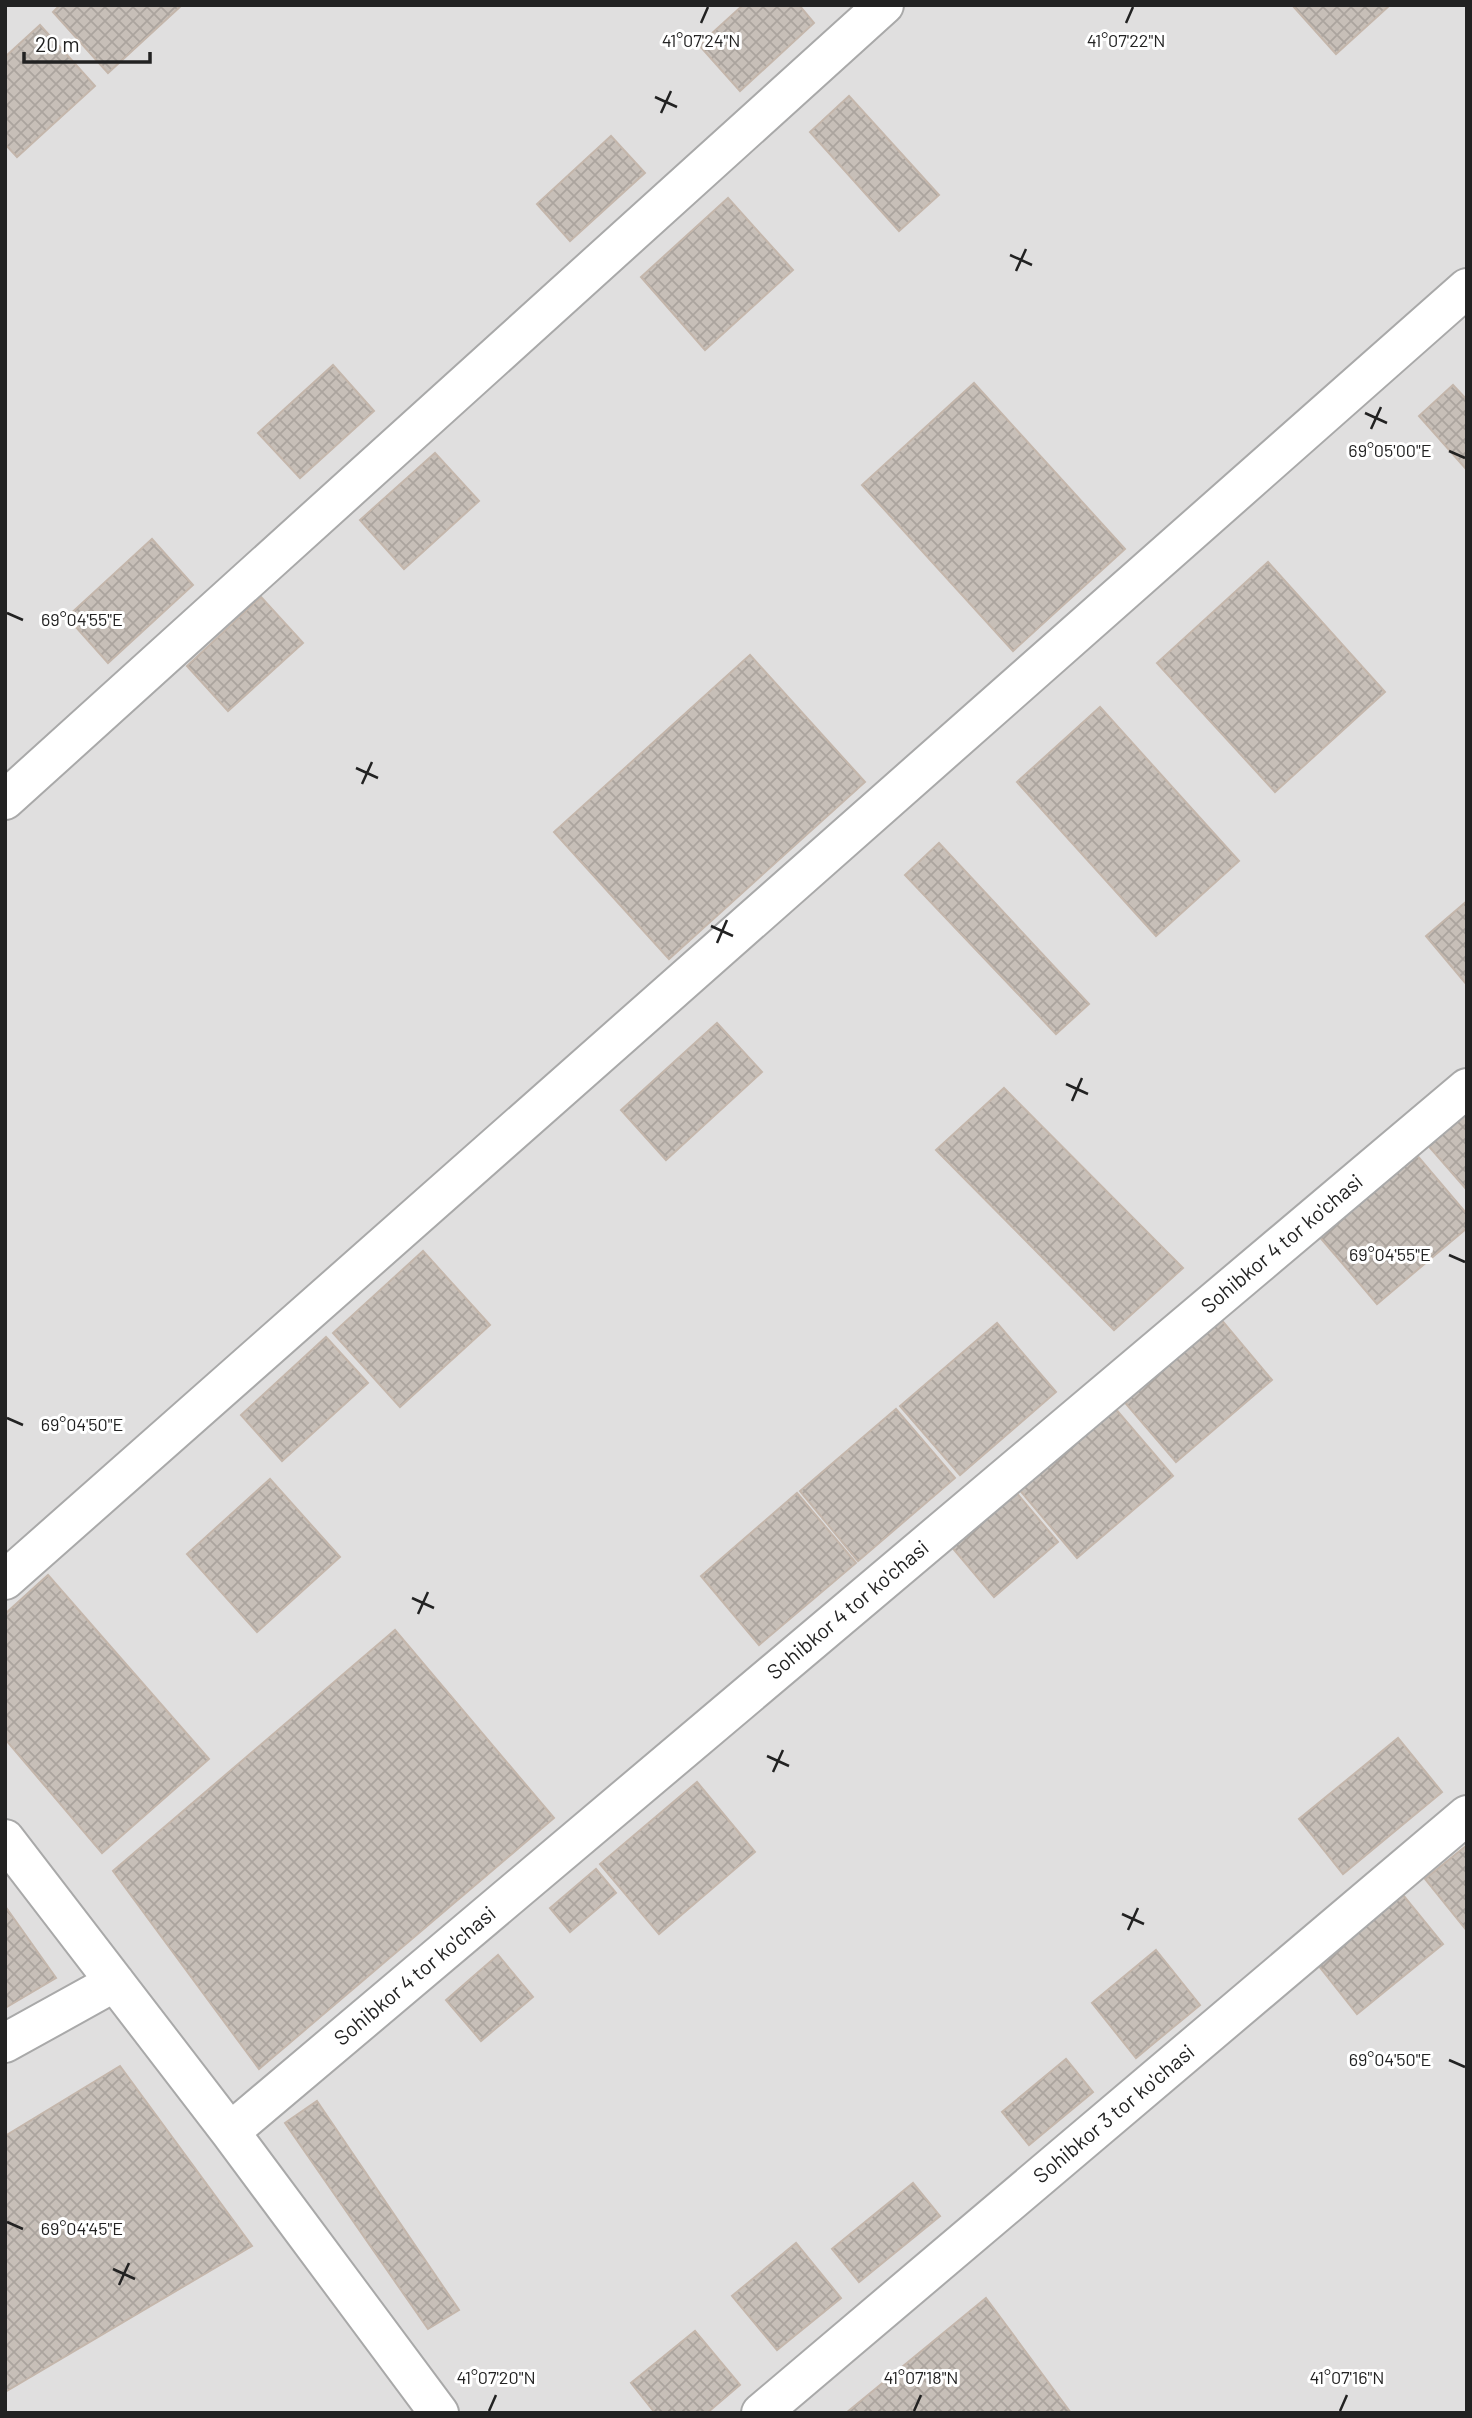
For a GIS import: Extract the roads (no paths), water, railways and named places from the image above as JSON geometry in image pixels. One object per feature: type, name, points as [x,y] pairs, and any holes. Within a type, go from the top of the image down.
[{"type":"street","points":[[5,800],[884,5]]},
{"type":"street","points":[[5,1580],[1467,288]]},
{"type":"street","name":"Sohibkor 4 tor ko'chasi","points":[[230,2132],[1467,1088]]},
{"type":"street","name":"Sohibkor 3 tor ko'chasi","points":[[761,2413],[1467,1815]]},
{"type":"street","points":[[5,1839],[230,2132],[439,2413]]},
{"type":"street","points":[[5,2043],[115,1982]]}]
